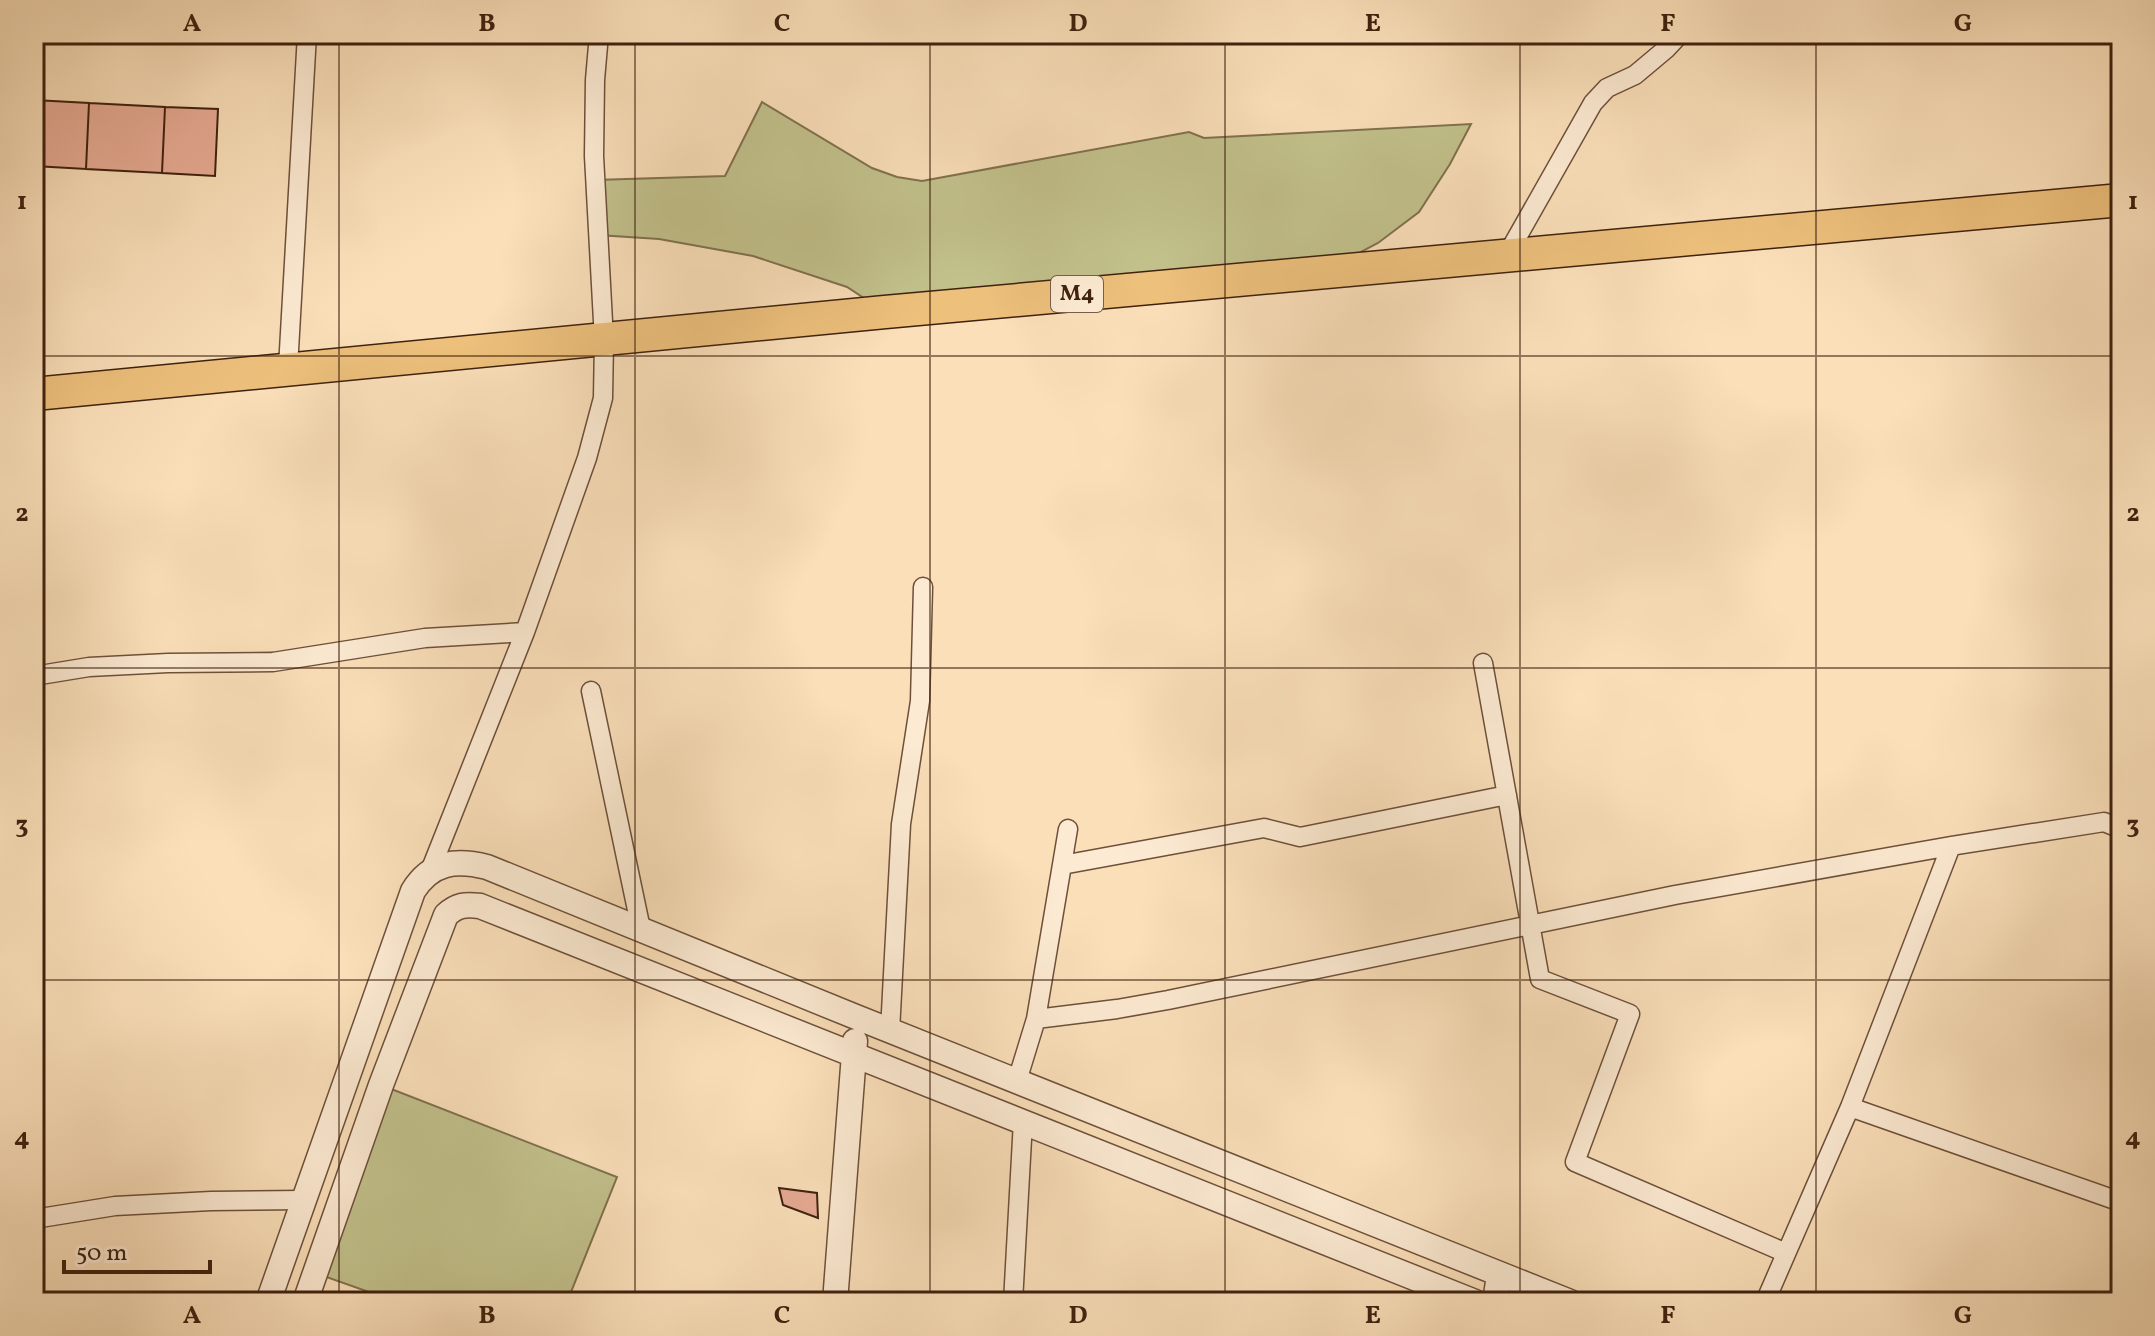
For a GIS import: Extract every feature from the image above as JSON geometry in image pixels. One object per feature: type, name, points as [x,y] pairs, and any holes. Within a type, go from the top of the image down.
[{"type":"highway","name":"M4","points":[[34,394],[917,309],[2121,200]]},
{"type":"street","points":[[288,368],[307,34]]},
{"type":"street","points":[[430,871],[525,632],[587,458],[603,398],[604,340],[594,156],[599,34]]},
{"type":"street","points":[[1507,255],[1593,103],[1607,88],[1635,75],[1680,34]]},
{"type":"street","points":[[890,1031],[901,824],[920,701],[923,587]]},
{"type":"street","points":[[34,676],[89,667],[273,662],[425,638],[525,632]]},
{"type":"street","points":[[1483,663],[1540,979],[1630,1014],[1575,1162],[1786,1253]]},
{"type":"street","points":[[591,691],[641,929]]},
{"type":"street","points":[[1062,865],[1264,828],[1300,837],[1507,795]]},
{"type":"street","points":[[1036,1019],[1181,998],[1675,895],[1951,846],[2104,822],[2121,829]]},
{"type":"street","points":[[1017,1081],[1036,1019],[1068,829]]},
{"type":"street","points":[[1765,1302],[1850,1107],[1951,846]]},
{"type":"street","points":[[268,1302],[413,891],[430,871],[470,862],[1499,1275],[1525,1294],[1570,1302]]},
{"type":"street","points":[[305,1302],[381,1085],[446,915],[466,904],[480,906],[1475,1302]]},
{"type":"street","points":[[835,1302],[856,1017]]},
{"type":"street","points":[[1850,1107],[2121,1202]]},
{"type":"street","points":[[1013,1302],[1023,1121]]},
{"type":"street","points":[[34,1219],[115,1206],[303,1200]]},
{"type":"street","points":[[1495,1302],[1499,1275]]},
{"type":"shaded area","points":[[762,102],[872,168],[897,177],[922,181],[1189,132],[1204,138],[1471,124],[1419,212],[1378,243],[1323,272],[885,312],[847,287],[753,256],[659,239],[598,235],[595,180],[725,176]]},
{"type":"shaded area","points":[[381,1085],[617,1177],[567,1302],[397,1302],[315,1273]]},
{"type":"building","points":[[34,100],[89,103],[86,169],[34,166]]},
{"type":"building","points":[[89,103],[165,107],[162,173],[86,169]]},
{"type":"building","points":[[165,107],[218,109],[215,176],[162,173]]},
{"type":"building","points":[[779,1188],[817,1193],[818,1218],[783,1205]]}]
